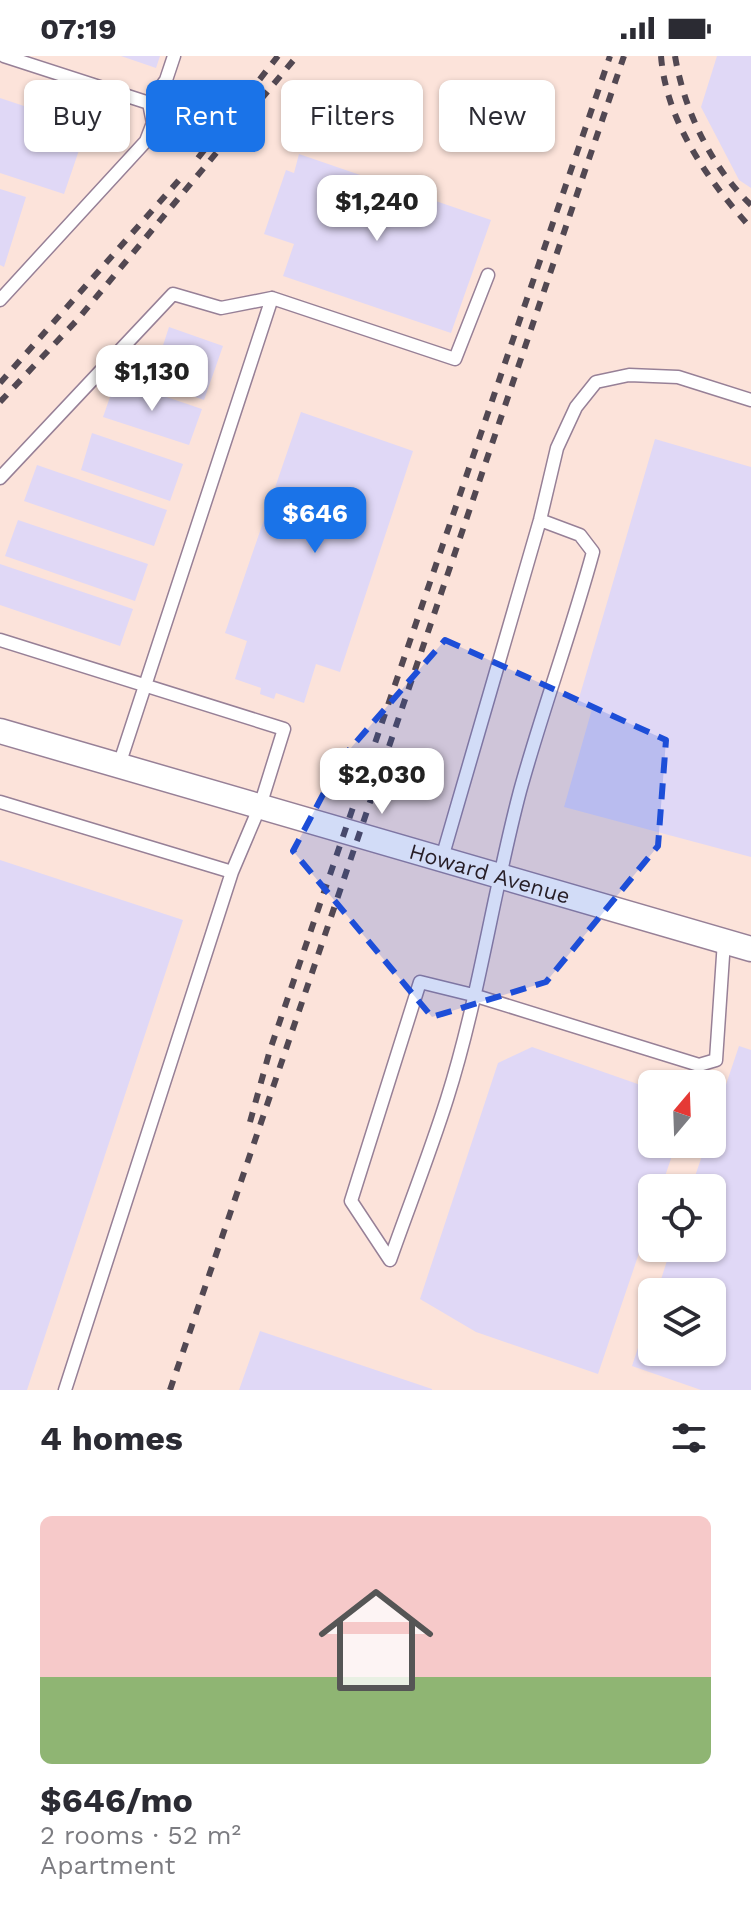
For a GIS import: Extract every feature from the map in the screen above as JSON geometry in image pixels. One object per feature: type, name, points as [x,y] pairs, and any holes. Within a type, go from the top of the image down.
[{"type":"street","name":"Howard Avenue","points":[[0,731],[751,949]]},
{"type":"lane","points":[[4,56],[146,102]]},
{"type":"lane","points":[[166,80],[174,56]]},
{"type":"lane","points":[[0,300],[146,141]]},
{"type":"lane","points":[[0,478],[173,294],[221,308],[272,298],[455,359],[488,275]]},
{"type":"lane","points":[[119,765],[272,298]]},
{"type":"lane","points":[[442,858],[540,520],[557,448],[576,407],[596,382],[629,375],[678,377],[751,400]]},
{"type":"lane","points":[[540,520],[580,535],[593,552],[521,787],[498,875],[487,942],[473,995],[447,1098],[390,1260],[351,1201],[420,982],[473,995],[699,1065],[716,1060],[724,941]]},
{"type":"lane","points":[[0,640],[284,729],[260,806],[232,872],[65,1390]]},
{"type":"lane","points":[[0,802],[232,872]]},
{"type":"highlighted area","points":[[445,640],[666,740],[658,846],[546,982],[432,1017],[293,851],[343,757]]},
{"type":"shaded area","points":[[0,56],[751,56],[751,1390],[0,1390]]},
{"type":"building","points":[[121,56],[160,56],[156,68]]},
{"type":"building","points":[[717,56],[751,56],[751,188],[739,180],[701,107]]},
{"type":"building","points":[[0,98],[24,106],[24,152],[78,152],[64,194],[0,173]]},
{"type":"building","points":[[299,154],[491,220],[451,333],[283,276],[294,244],[264,234],[286,170],[294,173]]},
{"type":"building","points":[[0,189],[26,197],[4,267],[0,265]]},
{"type":"building","points":[[169,327],[223,346],[204,400],[151,382]]},
{"type":"building","points":[[116,380],[202,409],[189,445],[103,417]]},
{"type":"building","points":[[301,412],[413,451],[340,672],[316,664],[304,703],[276,693],[274,699],[260,694],[261,688],[235,679],[247,641],[225,633]]},
{"type":"building","points":[[92,433],[183,464],[170,501],[81,470]]},
{"type":"building","points":[[655,439],[751,467],[751,857],[564,807],[592,709],[577,705]]},
{"type":"building","points":[[37,465],[167,510],[154,546],[24,501]]},
{"type":"building","points":[[18,520],[148,564],[135,601],[5,556]]},
{"type":"building","points":[[0,564],[133,609],[120,646],[0,605]]},
{"type":"building","points":[[0,860],[183,920],[27,1390],[0,1390]]},
{"type":"building","points":[[739,1046],[751,1050],[751,1390],[701,1390],[632,1366],[638,1348],[638,1366],[726,1366],[726,1278],[661,1278],[667,1262],[726,1262],[726,1174],[696,1174],[701,1158],[726,1158],[726,1085]]},
{"type":"building","points":[[532,1047],[638,1084],[638,1158],[671,1158],[666,1174],[638,1174],[638,1256],[598,1374],[476,1332],[420,1299],[498,1063]]},
{"type":"building","points":[[260,1331],[432,1389],[432,1390],[239,1390]]},
{"type":"railway","points":[[198,158],[278,56]]},
{"type":"railway","points":[[0,402],[78,319],[297,56]]},
{"type":"railway","points":[[250,1122],[270,1050],[610,56]]},
{"type":"railway","points":[[170,1390],[624,56]]},
{"type":"railway","points":[[661,56],[671,104],[680,127],[705,170],[751,228]]},
{"type":"railway","points":[[675,56],[685,97],[701,136],[724,173],[751,205]]},
{"type":"railway","points":[[0,383],[180,179]]}]
